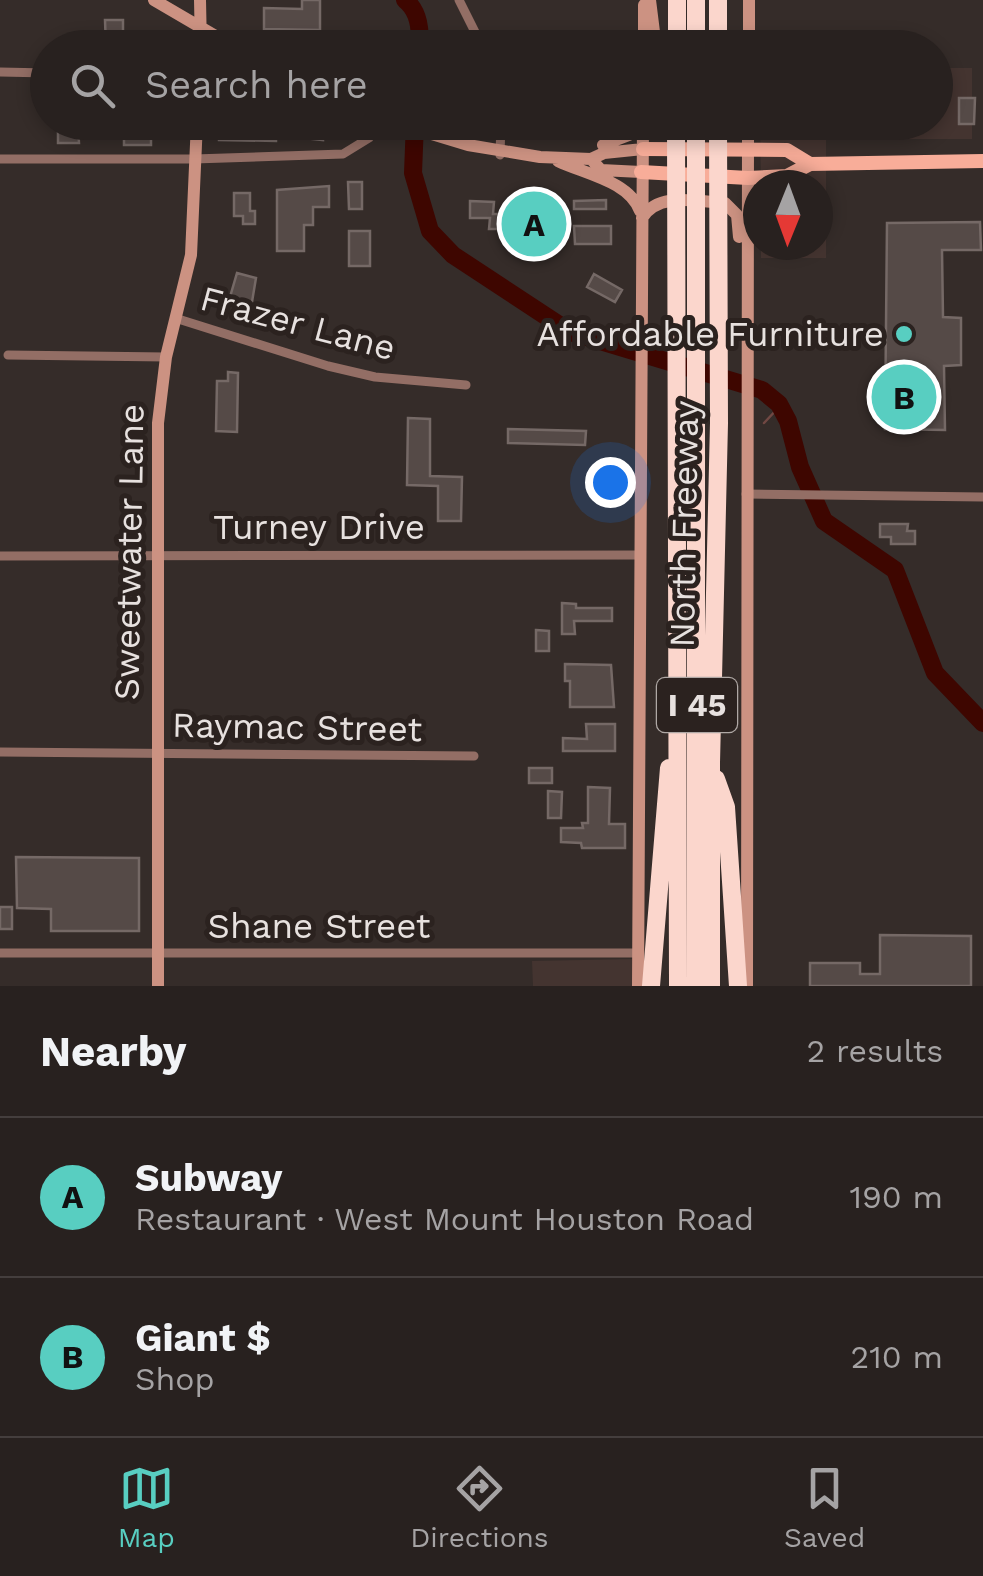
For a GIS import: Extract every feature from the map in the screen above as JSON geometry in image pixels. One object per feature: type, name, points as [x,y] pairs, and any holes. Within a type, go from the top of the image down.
[{"type":"highway","points":[[677,30],[678,0]]},
{"type":"highway","points":[[696,0],[696,30]]},
{"type":"highway","points":[[718,0],[718,30]]},
{"type":"highway","name":"North Freeway","points":[[673,140],[677,336],[688,423],[696,986]]},
{"type":"highway","name":"North Freeway","points":[[678,986],[678,739],[688,423],[697,343],[696,140]]},
{"type":"highway","name":"North Freeway","points":[[711,986],[711,764],[719,423],[718,140]]},
{"type":"highway","points":[[651,986],[666,778],[678,739]]},
{"type":"highway","points":[[711,764],[726,807],[738,986]]},
{"type":"main road","points":[[200,0],[200,30]]},
{"type":"main road","points":[[645,30],[647,0]]},
{"type":"main road","points":[[647,0],[653,30]]},
{"type":"main road","points":[[749,30],[750,0]]},
{"type":"main road","points":[[160,1],[207,30]]},
{"type":"main road","name":"Sweetwater Lane","points":[[158,986],[158,423],[166,357],[191,255],[196,140]]},
{"type":"main road","points":[[451,140],[500,154],[559,159],[591,159],[604,153],[643,149],[787,150],[810,164]]},
{"type":"main road","points":[[559,159],[622,140]]},
{"type":"main road","points":[[638,986],[643,140]]},
{"type":"main road","points":[[748,140],[748,170]]},
{"type":"main road","points":[[559,159],[622,187],[634,198],[640,219]]},
{"type":"main road","points":[[591,159],[602,170],[743,178]]},
{"type":"main road","points":[[798,170],[810,164],[983,162]]},
{"type":"main road","points":[[640,219],[652,206],[666,200],[725,203],[732,208],[739,224],[738,290],[749,349]]},
{"type":"main road","points":[[747,986],[748,260]]},
{"type":"street","points":[[459,0],[474,30]]},
{"type":"street","points":[[0,72],[30,72]]},
{"type":"street","points":[[0,159],[343,154],[366,140]]},
{"type":"street","points":[[500,154],[501,140]]},
{"type":"street","name":"Frazer Lane","points":[[175,318],[376,378],[466,385]]},
{"type":"street","name":"Frazer Lane","points":[[8,355],[166,357]]},
{"type":"street","points":[[746,494],[983,497]]},
{"type":"street","name":"Turney Drive","points":[[0,556],[639,555]]},
{"type":"street","name":"Raymac Street","points":[[0,752],[474,756]]},
{"type":"street","name":"Shane Street","points":[[0,953],[637,953]]},
{"type":"shaded area","points":[[953,68],[972,68],[972,139],[953,139]]},
{"type":"shaded area","points":[[760,140],[826,140],[826,170],[761,170]]},
{"type":"shaded area","points":[[632,959],[632,986],[533,986],[532,961]]},
{"type":"building","points":[[302,0],[320,0],[320,30],[264,29],[264,8],[302,9]]},
{"type":"building","points":[[105,20],[123,20],[123,30],[105,30]]},
{"type":"building","points":[[959,98],[975,98],[974,124],[959,124]]},
{"type":"building","points":[[58,140],[79,140],[79,143]]},
{"type":"building","points":[[124,140],[151,140],[151,145],[124,145]]},
{"type":"building","points":[[348,182],[362,182],[362,209],[349,209]]},
{"type":"building","points":[[329,186],[329,207],[313,207],[313,225],[304,225],[304,251],[277,251],[277,190]]},
{"type":"building","points":[[234,193],[250,193],[255,224],[243,224],[243,216],[234,216]]},
{"type":"building","points":[[606,200],[606,209],[574,209],[574,201]]},
{"type":"building","points":[[470,201],[494,202],[493,214],[555,214],[555,249],[521,248],[521,240],[509,240],[509,229],[489,229],[490,218],[470,218]]},
{"type":"building","points":[[980,222],[981,250],[942,250],[943,317],[961,318],[961,365],[944,366],[945,430],[885,429],[887,223]]},
{"type":"building","points":[[574,226],[611,226],[611,244],[575,244]]},
{"type":"building","points":[[349,231],[370,231],[370,266],[349,266]]},
{"type":"building","points":[[237,273],[256,278],[250,314],[240,311],[242,301],[230,297]]},
{"type":"building","points":[[594,274],[622,290],[615,302],[587,287]]},
{"type":"building","points":[[228,372],[238,373],[237,432],[216,431],[217,381],[228,381]]},
{"type":"building","points":[[408,418],[430,419],[430,476],[462,477],[461,521],[438,521],[438,486],[407,485]]},
{"type":"building","points":[[508,429],[586,431],[585,445],[508,443]]},
{"type":"building","points":[[880,524],[908,524],[907,531],[915,531],[915,544],[891,544],[891,537],[880,537]]},
{"type":"building","points":[[562,603],[576,604],[576,608],[612,608],[612,621],[574,621],[575,634],[562,634]]},
{"type":"building","points":[[536,630],[549,631],[549,651],[536,651]]},
{"type":"building","points":[[565,664],[611,665],[614,707],[570,707],[570,681],[565,681]]},
{"type":"building","points":[[586,724],[615,724],[615,751],[563,751],[563,738],[587,739]]},
{"type":"building","points":[[529,768],[552,768],[552,783],[529,783]]},
{"type":"building","points":[[588,787],[610,788],[609,824],[625,824],[625,848],[582,848],[581,843],[561,842],[561,828],[583,828],[582,823],[588,823]]},
{"type":"building","points":[[548,791],[562,792],[561,818],[548,818]]},
{"type":"building","points":[[16,857],[139,858],[139,931],[51,931],[51,909],[17,908]]},
{"type":"building","points":[[0,907],[12,907],[12,929],[0,929]]},
{"type":"building","points":[[880,935],[971,936],[971,986],[810,986],[810,963],[860,963],[860,974],[880,974]]},
{"type":"waterway","points":[[405,0],[419,30]]},
{"type":"waterway","points":[[414,140],[413,173],[430,231],[453,255],[570,332],[762,390],[779,404],[788,421],[800,467],[824,521],[895,570],[935,673],[983,723]]},
{"type":"waterway","points":[[764,423],[780,406]]},
{"type":"place","name":"Subway","points":[[534,224]]},
{"type":"place","name":"Affordable Furniture","points":[[904,334]]},
{"type":"place","name":"Giant $","points":[[904,397]]}]
